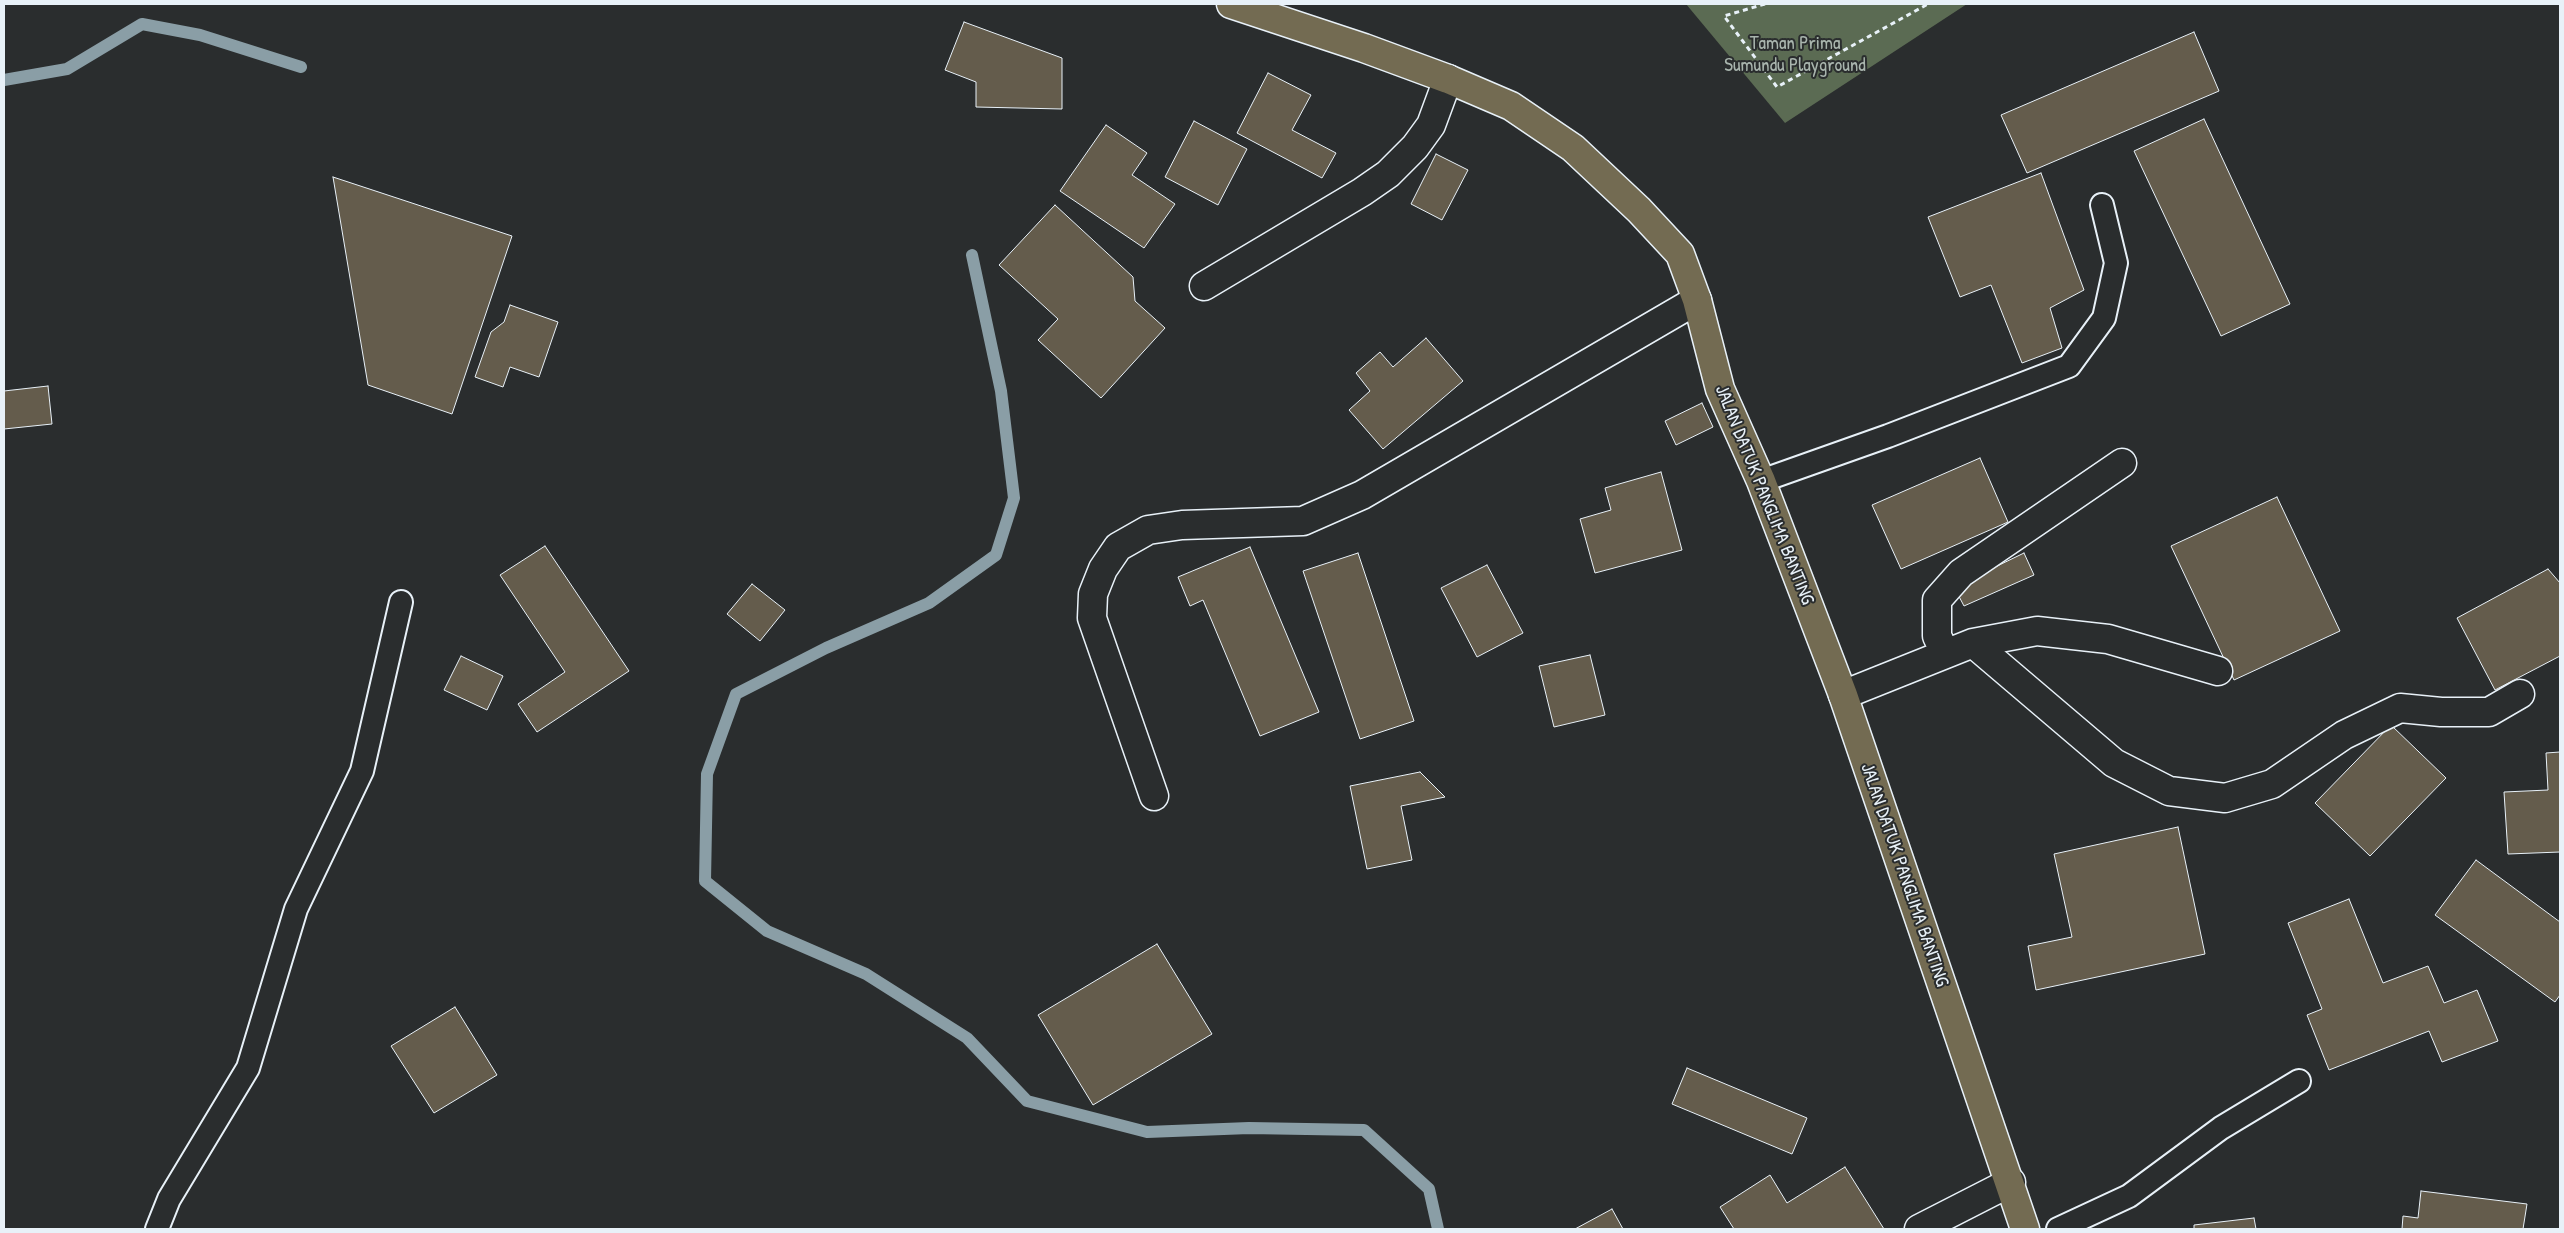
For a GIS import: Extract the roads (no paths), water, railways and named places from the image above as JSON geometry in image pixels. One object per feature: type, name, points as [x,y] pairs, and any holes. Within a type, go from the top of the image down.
[{"type":"main road","name":"JALAN DATUK PANGLIMA BANTING","points":[[1231,4],[1355,44],[1448,79],[1511,106],[1573,148],[1639,210],[1680,254],[1697,300],[1720,389],[1761,481],[1843,695],[2011,1182],[2025,1229]]},
{"type":"street","points":[[1204,286],[1362,192],[1388,174],[1415,147],[1431,125],[1448,79]]},
{"type":"street","points":[[1154,796],[1092,618],[1093,594],[1103,569],[1118,547],[1148,530],[1182,525],[1303,521],[1362,495],[1697,300]]},
{"type":"street","points":[[1946,653],[1937,636],[1937,600],[1961,573],[2122,463]]},
{"type":"street","points":[[1843,695],[1973,643],[2037,631],[2108,639],[2218,671]]},
{"type":"street","points":[[1973,643],[1999,663],[2114,763],[2169,791],[2225,798],[2272,784],[2344,735],[2400,708],[2441,712],[2489,712],[2520,694]]},
{"type":"street","points":[[1919,1229],[2011,1182]]},
{"type":"lane","points":[[1761,481],[1888,436],[2068,366],[2104,318],[2116,263],[2102,205]]},
{"type":"lane","points":[[157,1229],[169,1200],[248,1068],[296,909],[362,771],[401,602]]},
{"type":"lane","points":[[2058,1229],[2129,1196],[2220,1128],[2298,1081]]},
{"type":"waterway","points":[[4,80],[67,69],[142,24],[200,35],[301,67]]},
{"type":"waterway","points":[[972,255],[1001,391],[1014,498],[996,555],[929,603],[826,648],[736,694],[707,774],[705,881],[767,931],[866,974],[967,1038],[1027,1101],[1147,1132],[1249,1128],[1364,1130],[1429,1189],[1438,1229]]},
{"type":"park label","name":"Taman Prima Sumundu Playground","points":[[1795,55]]}]
